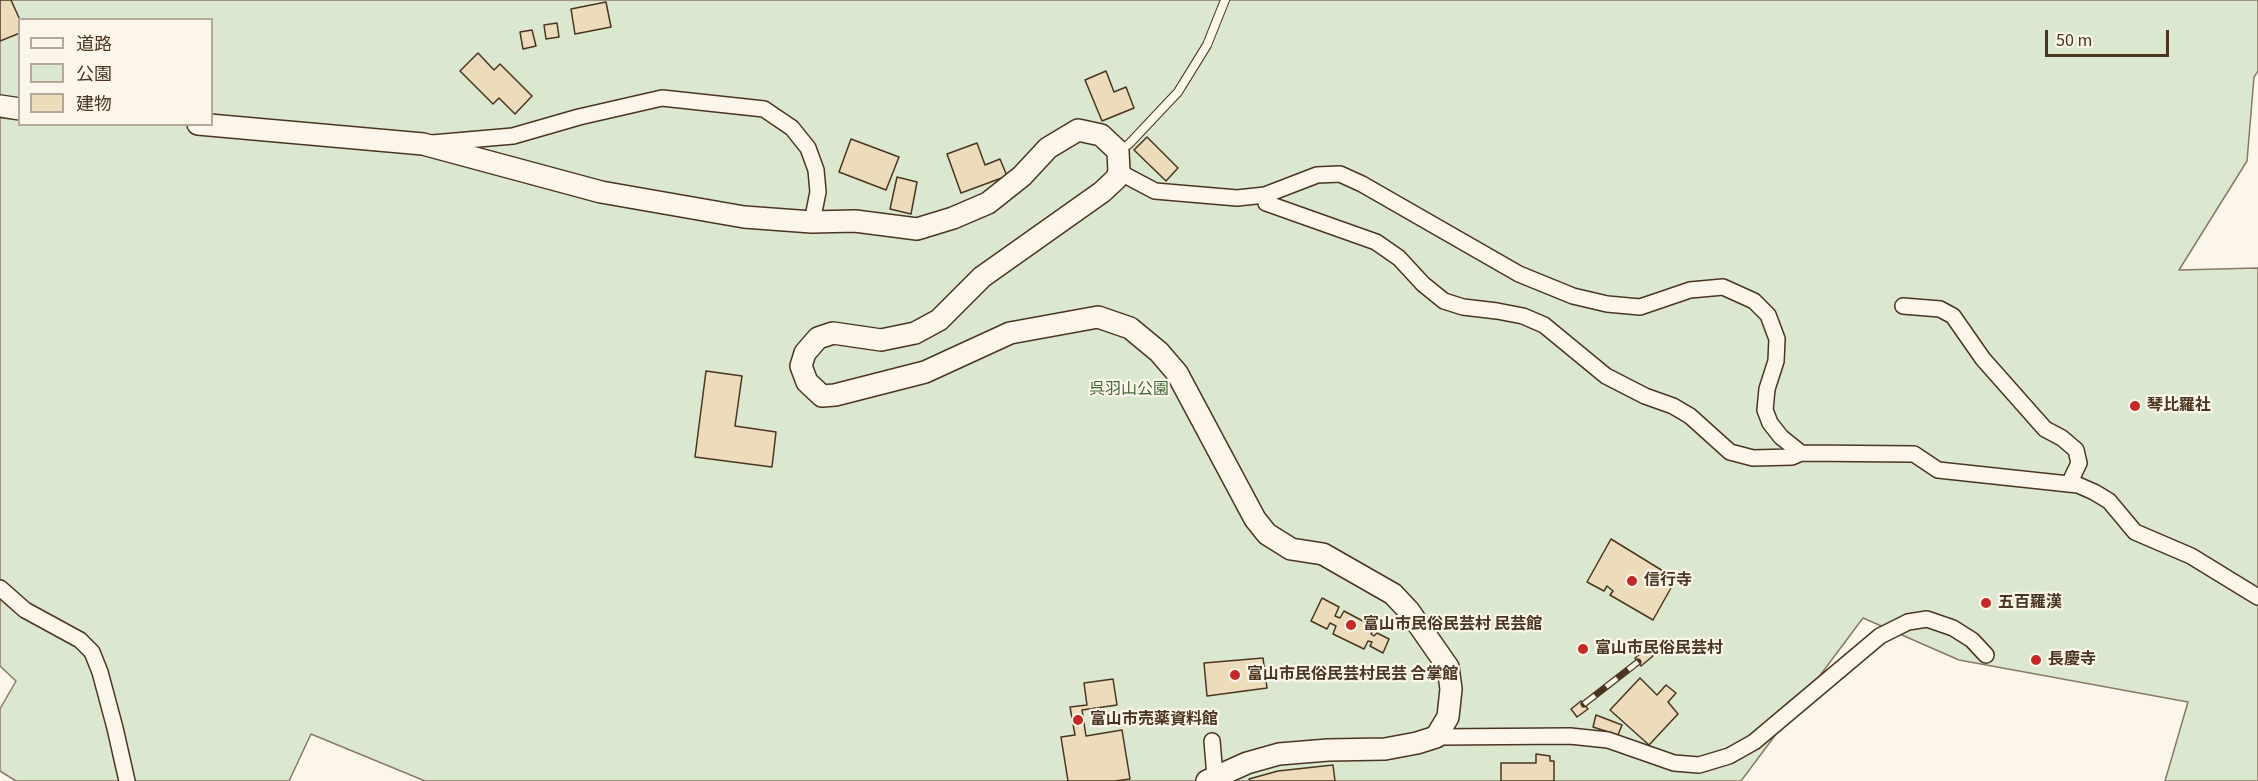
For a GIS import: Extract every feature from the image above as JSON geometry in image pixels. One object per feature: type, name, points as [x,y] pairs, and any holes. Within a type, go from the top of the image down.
[{"type":"street","points":[[423,144],[513,136],[579,117],[662,98],[764,109],[792,128],[808,148],[816,170],[818,192],[812,222]]},
{"type":"street","points":[[0,106],[18,109]]},
{"type":"street","points":[[213,125],[423,144],[601,192],[744,217],[812,222],[855,220],[917,229],[953,218],[988,202],[1022,176],[1048,148],[1078,129],[1101,135],[1119,162],[1155,191],[1237,198],[1265,195],[1317,175],[1340,174],[1362,184],[1519,274],[1573,296],[1607,304],[1640,307],[1690,290],[1723,287],[1754,302],[1768,315],[1777,339],[1776,361],[1767,389],[1765,410],[1770,423],[1781,438],[1801,453]]},
{"type":"street","points":[[1119,162],[1116,179],[1102,192],[982,277],[939,320],[915,333],[881,340],[833,333],[818,338],[805,353],[801,366],[807,382],[822,396],[835,396],[925,372],[1010,333],[1098,317],[1130,328],[1159,352],[1177,373],[1255,519],[1267,534],[1291,549],[1323,554],[1393,594],[1416,619],[1448,667],[1450,689],[1448,717],[1436,737]]},
{"type":"street","points":[[1265,195],[1266,203],[1376,242],[1399,258],[1423,284],[1444,301],[1463,308],[1523,316],[1544,325],[1606,376],[1690,416],[1730,452],[1754,458],[1792,457],[1801,453],[1914,454],[1938,470],[2078,485],[2109,501],[2135,532],[2191,556],[2258,597]]},
{"type":"street","points":[[1904,306],[1940,309],[1953,316],[1983,359],[2045,429],[2062,438],[2076,450],[2079,463],[2068,484]]},
{"type":"street","points":[[0,588],[25,610],[80,640],[92,652],[100,672],[127,781]]},
{"type":"street","points":[[1212,741],[1211,778],[1247,763],[1279,754],[1385,749],[1436,737],[1575,731],[1674,763],[1699,765],[1729,756],[1754,742],[1880,636],[1908,622],[1927,619],[1953,628],[1972,640],[1986,655]]},
{"type":"lane","points":[[1119,162],[1129,144],[1178,92],[1207,45],[1225,0]]},
{"type":"green space","name":"呉羽山公園","points":[[0,0],[2258,0],[2258,71],[2254,77],[2247,161],[2179,270],[2258,268],[2258,781],[2165,781],[2188,702],[1959,660],[1863,618],[1741,781],[425,781],[311,734],[289,781],[16,781],[0,771],[0,709],[16,681],[0,666]]},
{"type":"building","points":[[0,0],[11,0],[19,18],[18,34],[0,41]]},
{"type":"building","points":[[606,2],[611,27],[575,34],[571,9]]},
{"type":"building","points":[[557,23],[559,37],[546,39],[544,25]]},
{"type":"building","points":[[532,30],[536,46],[523,49],[520,32]]},
{"type":"building","points":[[478,53],[494,70],[500,64],[532,96],[515,114],[499,98],[493,104],[460,71]]},
{"type":"building","points":[[1106,71],[1114,92],[1126,87],[1134,108],[1102,121],[1085,80]]},
{"type":"building","points":[[1147,137],[1178,168],[1166,181],[1134,150]]},
{"type":"building","points":[[851,139],[899,157],[886,190],[839,172]]},
{"type":"building","points":[[977,143],[985,165],[1000,159],[1007,176],[961,193],[947,154]]},
{"type":"building","points":[[897,177],[917,182],[911,214],[890,209]]},
{"type":"building","points":[[706,371],[742,376],[735,426],[776,432],[772,467],[695,457]]},
{"type":"building","name":"信行寺","points":[[1611,539],[1676,579],[1653,620],[1610,595],[1613,591],[1607,586],[1604,591],[1587,582]]},
{"type":"building","name":"富山市民俗民芸村 民芸館","points":[[1322,598],[1339,607],[1335,616],[1340,618],[1344,611],[1374,627],[1371,634],[1374,636],[1377,633],[1389,639],[1383,653],[1370,646],[1372,642],[1368,641],[1364,649],[1333,634],[1336,626],[1330,623],[1327,629],[1311,621]]},
{"type":"building","points":[[1647,648],[1653,656],[1641,666],[1635,658]]},
{"type":"building","name":"富山市民俗民芸村民芸 合掌館","points":[[1263,658],[1267,688],[1207,696],[1204,663]]},
{"type":"building","points":[[1640,678],[1657,695],[1666,685],[1676,693],[1668,702],[1678,714],[1649,745],[1610,710]]},
{"type":"building","name":"富山市売薬資料館","points":[[1113,679],[1117,705],[1082,710],[1086,736],[1122,730],[1130,779],[1068,781],[1061,737],[1075,735],[1070,707],[1087,705],[1084,683]]},
{"type":"building","points":[[1581,701],[1588,709],[1577,717],[1571,709]]},
{"type":"building","points":[[1596,715],[1622,725],[1618,735],[1593,727]]},
{"type":"building","points":[[1536,754],[1550,756],[1550,761],[1554,761],[1554,781],[1501,781],[1501,763],[1536,763]]},
{"type":"building","points":[[1333,765],[1335,781],[1250,781],[1249,779],[1278,771]]},
{"type":"railway","points":[[1584,704],[1638,662]]},
{"type":"place","name":"琴比羅社","points":[[2135,406]]},
{"type":"place","name":"信行寺","points":[[1632,581]]},
{"type":"place","name":"五百羅漢","points":[[1986,603]]},
{"type":"place","name":"富山市民俗民芸村 民芸館","points":[[1351,625]]},
{"type":"place","name":"富山市民俗民芸村","points":[[1583,649]]},
{"type":"place","name":"長慶寺","points":[[2036,660]]},
{"type":"place","name":"富山市民俗民芸村民芸 合掌館","points":[[1235,675]]},
{"type":"place","name":"富山市売薬資料館","points":[[1078,720]]}]
